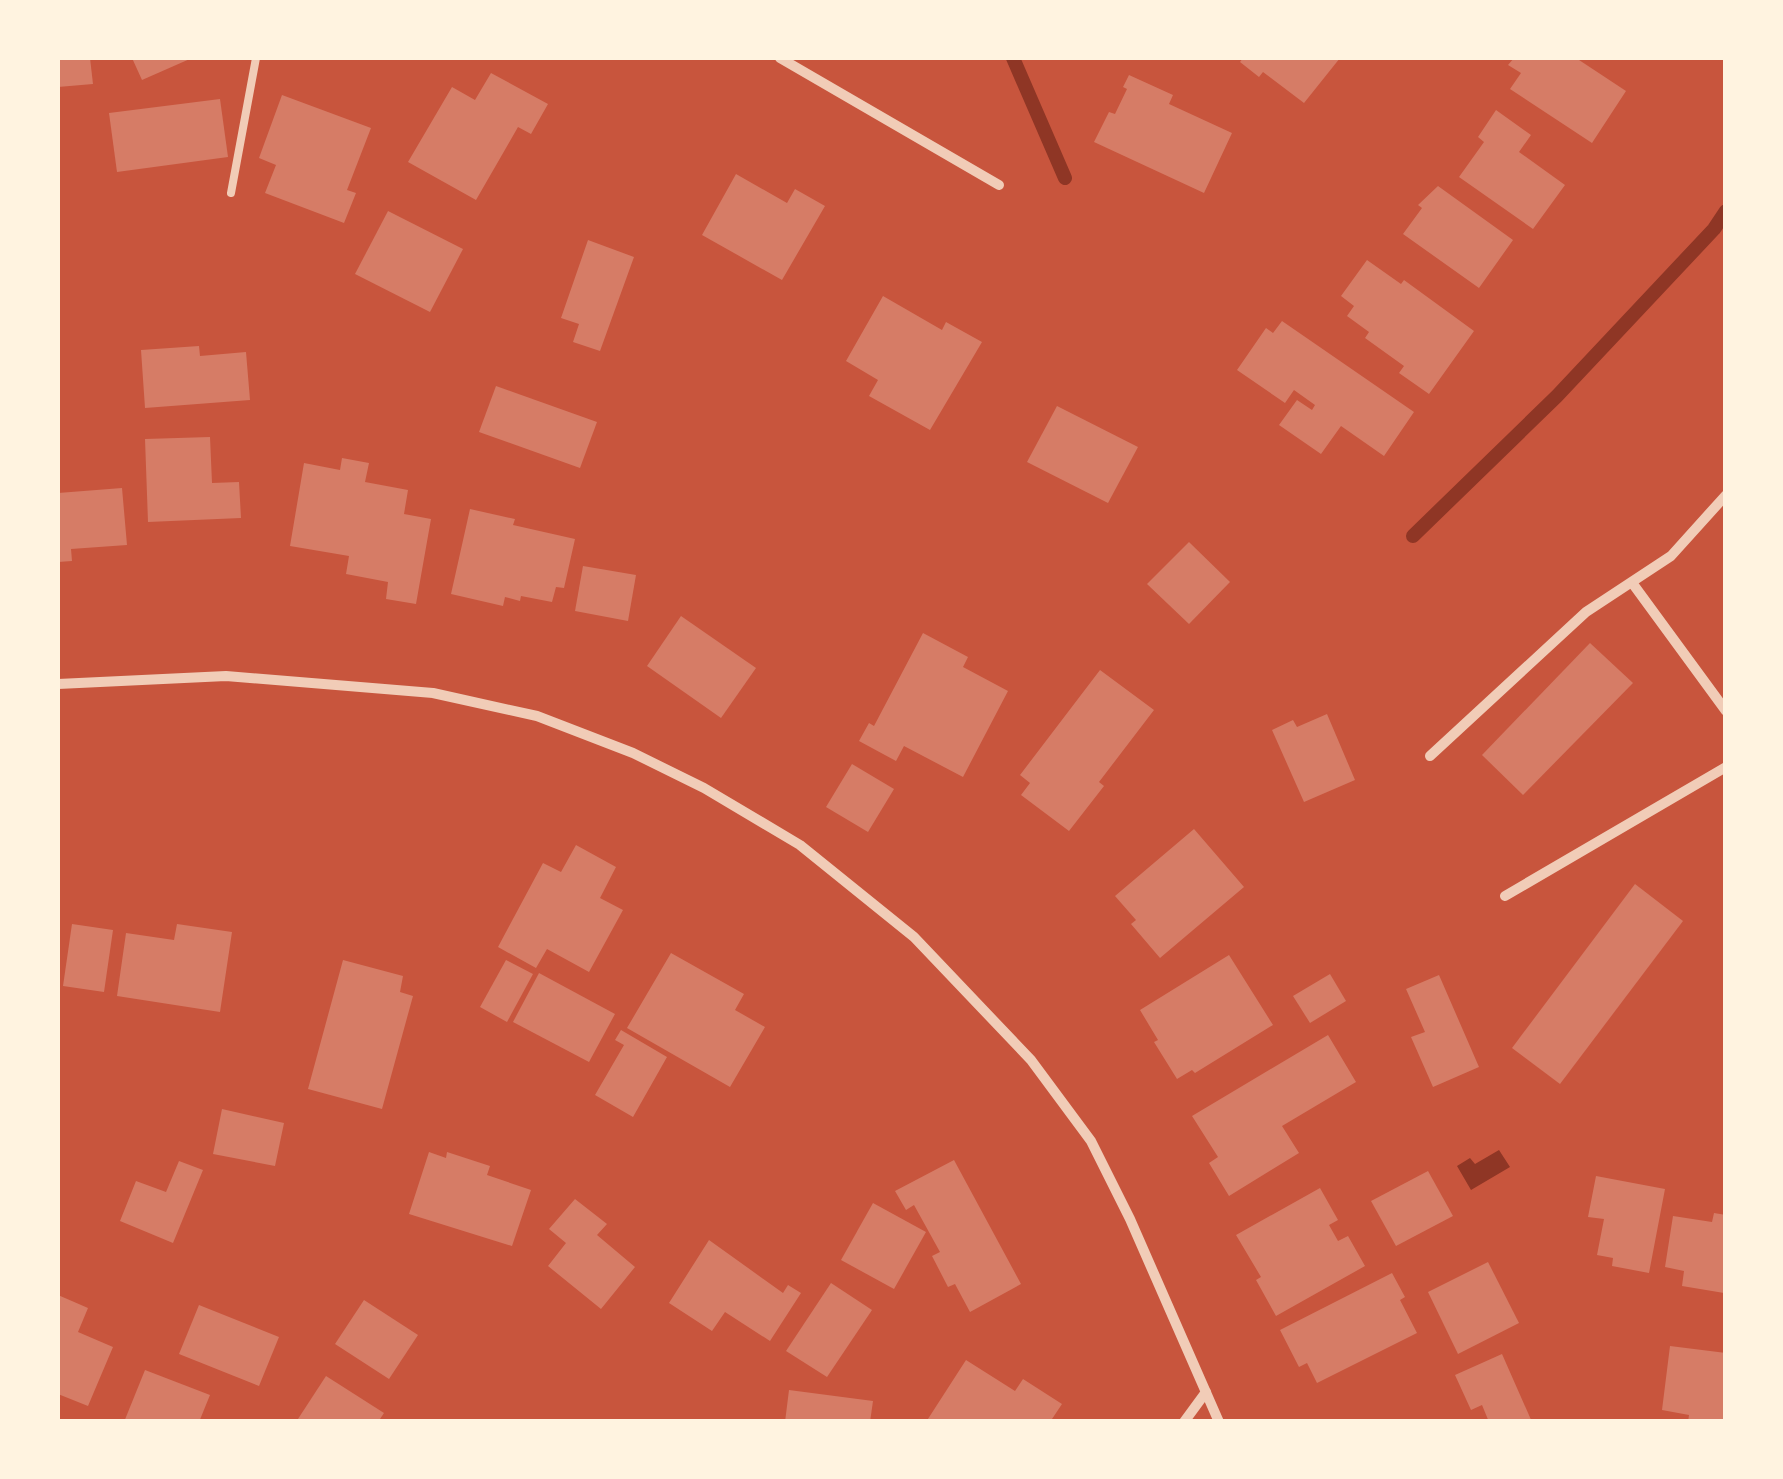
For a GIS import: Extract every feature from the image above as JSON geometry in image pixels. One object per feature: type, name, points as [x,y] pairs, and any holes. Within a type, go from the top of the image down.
[{"type":"street","points":[[780,58],[999,185]]},
{"type":"street","points":[[1430,756],[1586,612],[1671,556],[1726,495]]},
{"type":"street","points":[[1632,584],[1726,711]]},
{"type":"street","points":[[58,684],[226,676],[434,693],[536,716],[633,753],[704,788],[800,844],[914,937],[1031,1060],[1091,1141],[1130,1219],[1219,1422]]},
{"type":"street","points":[[1505,896],[1726,766]]},
{"type":"street","points":[[1184,1422],[1206,1392]]},
{"type":"lane","points":[[231,193],[256,58]]},
{"type":"shaded area","points":[[1499,1150],[1510,1167],[1471,1190],[1457,1166],[1470,1158],[1475,1164]]},
{"type":"building","points":[[58,58],[90,58],[93,84],[58,87]]},
{"type":"building","points":[[132,58],[192,58],[142,80]]},
{"type":"building","points":[[1243,58],[1340,58],[1304,103],[1263,72],[1259,77],[1240,62]]},
{"type":"building","points":[[1514,58],[1576,58],[1626,91],[1592,143],[1510,89],[1521,73],[1508,65]]},
{"type":"building","points":[[491,73],[548,104],[531,134],[518,127],[476,200],[408,162],[452,87],[475,100]]},
{"type":"building","points":[[1129,75],[1173,95],[1169,104],[1232,133],[1204,193],[1094,142],[1109,112],[1115,114]]},
{"type":"building","points":[[282,95],[371,128],[347,190],[356,193],[344,223],[265,193],[276,165],[259,158]]},
{"type":"building","points":[[220,99],[228,157],[117,172],[109,113]]},
{"type":"building","points":[[1496,110],[1531,135],[1519,152],[1565,185],[1533,229],[1459,177],[1484,142],[1478,137]]},
{"type":"building","points":[[736,174],[787,203],[795,189],[825,206],[782,280],[702,235]]},
{"type":"building","points":[[1438,186],[1513,240],[1479,288],[1403,234],[1422,208],[1418,205]]},
{"type":"building","points":[[388,211],[463,249],[430,312],[355,274]]},
{"type":"building","points":[[588,240],[634,257],[600,351],[573,342],[579,324],[561,318]]},
{"type":"building","points":[[1367,260],[1401,284],[1404,280],[1474,331],[1429,394],[1399,373],[1404,366],[1365,338],[1369,332],[1347,316],[1354,306],[1341,296]]},
{"type":"building","points":[[883,296],[942,330],[946,322],[982,342],[930,430],[869,396],[878,380],[846,361]]},
{"type":"building","points":[[1282,321],[1414,412],[1384,456],[1341,426],[1321,454],[1279,425],[1297,400],[1312,410],[1315,405],[1294,390],[1285,403],[1237,370],[1266,328],[1273,333]]},
{"type":"building","points":[[199,346],[200,356],[246,352],[250,400],[145,408],[141,350]]},
{"type":"building","points":[[496,386],[597,422],[580,468],[479,432]]},
{"type":"building","points":[[1057,406],[1138,447],[1108,503],[1027,462]]},
{"type":"building","points":[[210,437],[212,483],[239,482],[241,518],[148,522],[145,439]]},
{"type":"building","points":[[342,458],[369,463],[365,482],[408,490],[404,514],[431,519],[416,604],[386,599],[388,582],[346,574],[349,556],[290,546],[304,463],[340,470]]},
{"type":"building","points":[[122,488],[127,545],[71,549],[72,561],[58,562],[58,493]]},
{"type":"building","points":[[470,509],[515,519],[513,525],[575,539],[564,588],[556,587],[552,602],[505,597],[503,606],[451,594]]},
{"type":"building","points":[[1189,542],[1230,582],[1189,624],[1147,584]]},
{"type":"building","points":[[583,566],[636,575],[628,621],[575,611]]},
{"type":"building","points":[[681,616],[756,668],[721,718],[647,666]]},
{"type":"building","points":[[923,633],[968,657],[963,667],[1008,691],[963,777],[904,746],[896,761],[859,741],[869,723],[874,726]]},
{"type":"building","points":[[1590,643],[1633,683],[1523,795],[1482,755]]},
{"type":"building","points":[[1100,670],[1154,710],[1099,782],[1104,786],[1069,831],[1021,795],[1030,783],[1020,775]]},
{"type":"building","points":[[1327,714],[1355,780],[1304,802],[1272,730],[1293,720],[1297,727]]},
{"type":"building","points":[[852,764],[894,789],[868,832],[826,807]]},
{"type":"building","points":[[1194,829],[1244,887],[1160,958],[1131,924],[1136,920],[1115,896]]},
{"type":"building","points":[[576,845],[616,867],[600,898],[623,910],[589,972],[547,949],[536,968],[498,947],[543,863],[561,872]]},
{"type":"building","points":[[1635,884],[1683,921],[1560,1084],[1512,1048]]},
{"type":"building","points":[[72,924],[113,930],[104,992],[63,986]]},
{"type":"building","points":[[177,924],[232,932],[220,1012],[117,996],[126,933],[174,940]]},
{"type":"building","points":[[671,953],[744,994],[735,1010],[765,1027],[730,1087],[627,1028]]},
{"type":"building","points":[[1229,955],[1273,1025],[1195,1073],[1192,1070],[1177,1079],[1140,1010]]},
{"type":"building","points":[[343,960],[403,976],[400,992],[413,996],[382,1109],[308,1089]]},
{"type":"building","points":[[506,960],[533,974],[507,1022],[480,1007]]},
{"type":"building","points":[[539,973],[615,1014],[589,1062],[513,1022]]},
{"type":"building","points":[[1330,974],[1346,1001],[1310,1023],[1293,996]]},
{"type":"building","points":[[1439,975],[1479,1067],[1433,1087],[1411,1037],[1425,1032],[1406,989]]},
{"type":"building","points":[[621,1030],[667,1057],[633,1117],[595,1095],[624,1045],[615,1040]]},
{"type":"building","points":[[1328,1035],[1356,1082],[1282,1126],[1299,1153],[1229,1196],[1209,1163],[1218,1157],[1192,1116]]},
{"type":"building","points":[[222,1109],[284,1123],[275,1166],[213,1154]]},
{"type":"building","points":[[429,1152],[446,1158],[447,1152],[490,1166],[487,1175],[531,1190],[512,1246],[409,1214]]},
{"type":"building","points":[[954,1160],[1021,1284],[970,1312],[955,1284],[948,1287],[932,1256],[940,1252],[914,1205],[906,1210],[895,1191]]},
{"type":"building","points":[[179,1161],[203,1170],[173,1243],[120,1221],[136,1181],[166,1192]]},
{"type":"building","points":[[1428,1171],[1453,1216],[1396,1246],[1371,1201]]},
{"type":"building","points":[[1596,1176],[1665,1189],[1649,1273],[1612,1266],[1613,1258],[1597,1255],[1604,1219],[1588,1217]]},
{"type":"building","points":[[1320,1188],[1338,1220],[1329,1225],[1338,1241],[1348,1236],[1365,1266],[1276,1316],[1256,1280],[1261,1277],[1236,1235]]},
{"type":"building","points":[[575,1199],[607,1224],[597,1235],[635,1267],[601,1309],[548,1266],[566,1243],[549,1229]]},
{"type":"building","points":[[873,1203],[926,1232],[894,1289],[841,1260]]},
{"type":"building","points":[[1714,1213],[1726,1215],[1724,1293],[1682,1286],[1684,1271],[1665,1267],[1673,1216],[1712,1222]]},
{"type":"building","points":[[709,1240],[783,1293],[788,1285],[801,1293],[770,1341],[725,1312],[712,1331],[669,1303]]},
{"type":"building","points":[[1488,1262],[1519,1323],[1458,1354],[1428,1292]]},
{"type":"building","points":[[1392,1273],[1417,1333],[1317,1383],[1307,1363],[1299,1367],[1280,1330]]},
{"type":"building","points":[[831,1283],[872,1310],[827,1377],[786,1351]]},
{"type":"building","points":[[58,1295],[88,1308],[78,1332],[113,1347],[88,1406],[58,1394]]},
{"type":"building","points":[[364,1300],[418,1335],[389,1379],[335,1344]]},
{"type":"building","points":[[199,1305],[279,1337],[259,1386],[179,1354]]},
{"type":"building","points":[[1670,1346],[1726,1353],[1726,1422],[1688,1422],[1689,1415],[1662,1410]]},
{"type":"building","points":[[1502,1354],[1532,1422],[1489,1422],[1482,1405],[1471,1410],[1455,1375]]},
{"type":"building","points":[[966,1360],[1015,1391],[1023,1379],[1062,1404],[1050,1422],[926,1422]]},
{"type":"building","points":[[145,1370],[210,1395],[199,1422],[124,1422]]},
{"type":"building","points":[[326,1376],[384,1413],[378,1422],[296,1422]]},
{"type":"building","points":[[789,1390],[873,1401],[870,1422],[785,1422]]},
{"type":"waterway","points":[[1013,58],[1065,178]]},
{"type":"waterway","points":[[1413,536],[1557,396],[1714,229],[1726,211]]}]
